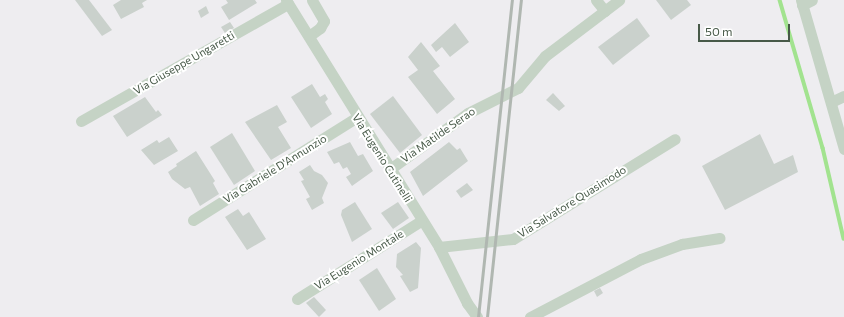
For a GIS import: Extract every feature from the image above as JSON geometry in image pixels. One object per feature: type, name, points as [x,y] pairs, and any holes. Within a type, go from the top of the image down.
[{"type":"street","points":[[309,36],[320,28],[324,21],[312,0]]},
{"type":"street","points":[[596,0],[605,11]]},
{"type":"street","name":"Via Matilde Serao","points":[[390,169],[468,113],[518,88],[545,56],[619,0]]},
{"type":"street","name":"Via Eugenio Cutinelli","points":[[287,2],[390,169],[420,221],[439,247],[466,303],[477,317]]},
{"type":"street","name":"Via Giuseppe Ungaretti","points":[[80,122],[287,2]]},
{"type":"street","points":[[805,2],[844,149]]},
{"type":"street","points":[[831,102],[844,96]]},
{"type":"street","name":"Via Gabriele D'Annunzio","points":[[193,220],[357,117]]},
{"type":"street","name":"Via Salvatore Quasimodo","points":[[439,247],[514,239],[675,139]]},
{"type":"street","name":"Via Eugenio Montale","points":[[297,299],[420,221]]},
{"type":"street","points":[[530,317],[641,259],[682,244],[720,238]]},
{"type":"building","points":[[75,0],[89,0],[112,30],[102,36]]},
{"type":"building","points":[[121,0],[147,0],[142,3],[144,7],[121,19],[113,5]]},
{"type":"building","points":[[226,0],[255,0],[257,3],[229,20],[221,7],[228,3]]},
{"type":"building","points":[[656,0],[687,0],[691,5],[671,20]]},
{"type":"building","points":[[206,6],[209,13],[201,18],[198,11]]},
{"type":"building","points":[[637,18],[650,36],[613,65],[598,47]]},
{"type":"building","points":[[230,22],[234,28],[225,33],[221,27]]},
{"type":"building","points":[[455,23],[469,42],[450,57],[442,47],[436,52],[431,45]]},
{"type":"building","points":[[421,42],[440,66],[433,71],[455,99],[437,114],[408,77],[418,70],[408,57]]},
{"type":"building","points":[[312,84],[320,97],[325,94],[328,99],[325,102],[332,114],[311,128],[291,97]]},
{"type":"building","points":[[553,93],[565,106],[559,111],[546,100]]},
{"type":"building","points":[[393,96],[422,135],[400,153],[370,114]]},
{"type":"building","points":[[145,97],[156,112],[158,110],[162,115],[127,137],[113,116]]},
{"type":"building","points":[[277,105],[287,122],[278,127],[291,148],[271,160],[245,122]]},
{"type":"building","points":[[232,133],[255,171],[234,185],[210,147]]},
{"type":"building","points":[[760,134],[774,164],[793,155],[798,172],[725,210],[702,166]]},
{"type":"building","points":[[169,137],[178,151],[154,165],[141,150],[157,140],[159,143]]},
{"type":"building","points":[[350,142],[358,156],[363,154],[373,171],[352,186],[346,177],[351,174],[347,167],[343,169],[339,162],[334,164],[327,152]]},
{"type":"building","points":[[449,142],[457,150],[460,148],[468,161],[423,196],[410,172]]},
{"type":"building","points":[[196,151],[215,181],[213,183],[219,194],[200,206],[190,187],[185,189],[172,179],[168,172],[177,166],[176,164]]},
{"type":"building","points":[[310,165],[314,171],[322,175],[328,183],[322,198],[324,203],[312,210],[306,199],[310,197],[301,181],[304,180],[299,172]]},
{"type":"building","points":[[467,183],[473,190],[461,198],[456,191]]},
{"type":"building","points":[[355,202],[372,229],[352,242],[341,215],[342,210]]},
{"type":"building","points":[[398,202],[409,218],[393,229],[381,213]]},
{"type":"building","points":[[238,209],[243,216],[249,212],[266,239],[247,250],[225,217]]},
{"type":"building","points":[[416,242],[421,248],[418,288],[410,292],[400,276],[403,275],[396,267],[397,254]]},
{"type":"building","points":[[377,268],[396,299],[379,311],[359,280]]},
{"type":"building","points":[[600,288],[603,293],[597,297],[594,291]]},
{"type":"building","points":[[314,297],[326,310],[319,317],[306,303]]},
{"type":"waterway","points":[[780,0],[823,148],[844,239]]},
{"type":"railway","points":[[478,317],[512,0]]},
{"type":"railway","points":[[487,317],[521,0]]}]
